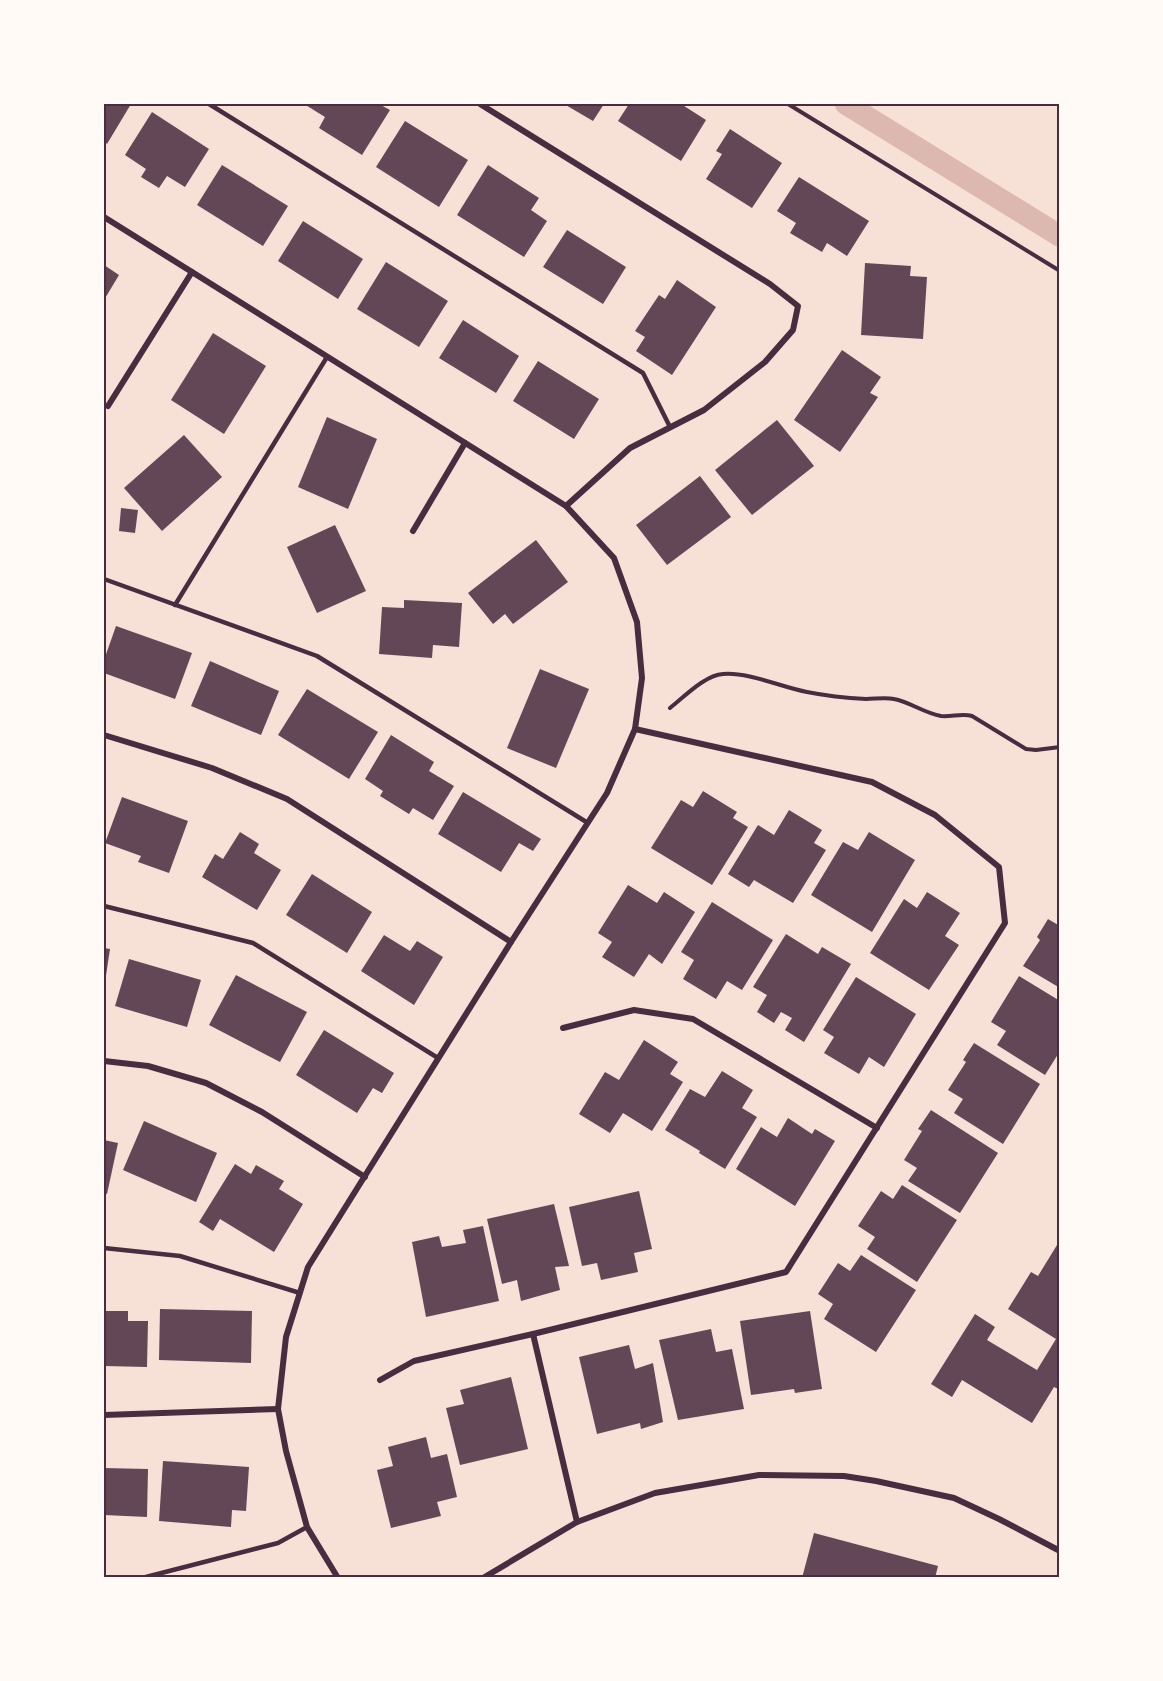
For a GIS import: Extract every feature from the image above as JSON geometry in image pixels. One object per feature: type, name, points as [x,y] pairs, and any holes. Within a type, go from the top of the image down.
[{"type":"street","points":[[480,104],[770,284],[798,306],[793,330],[765,362],[704,410],[630,448],[566,506]]},
{"type":"street","points":[[104,217],[566,506],[614,558],[637,622],[642,678],[635,729],[608,792],[511,942],[308,1267],[286,1337],[278,1409],[286,1451],[307,1527],[338,1578]]},
{"type":"street","points":[[108,406],[192,272]]},
{"type":"street","points":[[413,531],[465,443]]},
{"type":"street","points":[[380,1380],[414,1361],[786,1272],[1005,923],[999,867],[935,815],[872,782],[635,729]]},
{"type":"street","points":[[104,735],[212,768],[286,799],[511,942]]},
{"type":"street","points":[[563,1028],[633,1010],[693,1019],[877,1128]]},
{"type":"street","points":[[104,1061],[148,1066],[206,1083],[262,1112],[365,1177]]},
{"type":"street","points":[[533,1334],[577,1522]]},
{"type":"street","points":[[104,1415],[278,1409]]},
{"type":"street","points":[[483,1578],[577,1522],[655,1493],[759,1475],[844,1476],[954,1498],[1059,1551]]},
{"type":"lane","points":[[209,104],[643,373],[670,427]]},
{"type":"lane","points":[[176,605],[327,357]]},
{"type":"lane","points":[[104,579],[317,656],[588,823]]},
{"type":"lane","points":[[104,906],[253,943],[438,1058]]},
{"type":"lane","points":[[104,1248],[180,1256],[300,1293]]},
{"type":"lane","points":[[142,1578],[278,1543],[307,1527]]},
{"type":"path","points":[[788,104],[1059,271]]},
{"type":"path","points":[[670,708],[708,678],[723,674],[736,674],[804,692],[907,702],[939,716],[954,717],[966,714],[1026,749],[1059,747]]},
{"type":"building","points":[[104,104],[131,104],[107,144],[104,141]]},
{"type":"building","points":[[304,104],[379,104],[390,110],[362,155],[319,128],[325,117]]},
{"type":"building","points":[[564,104],[604,104],[593,121]]},
{"type":"building","points":[[629,104],[681,104],[706,120],[681,161],[618,121]]},
{"type":"building","points":[[152,112],[209,149],[185,187],[167,176],[159,188],[141,177],[146,169],[125,155]]},
{"type":"building","points":[[405,121],[468,160],[439,207],[376,167]]},
{"type":"building","points":[[730,129],[782,163],[752,208],[706,179],[722,154],[716,151]]},
{"type":"building","points":[[222,165],[288,206],[263,246],[197,205]]},
{"type":"building","points":[[488,165],[539,198],[531,210],[547,221],[524,257],[457,215]]},
{"type":"building","points":[[799,177],[869,221],[847,256],[827,243],[822,252],[790,233],[796,223],[777,211]]},
{"type":"building","points":[[303,221],[363,259],[338,299],[278,261]]},
{"type":"building","points":[[567,230],[626,267],[603,304],[543,267]]},
{"type":"building","points":[[386,262],[448,301],[419,347],[357,309]]},
{"type":"building","points":[[865,263],[911,266],[910,276],[927,277],[923,339],[861,335]]},
{"type":"building","points":[[104,265],[119,275],[104,300]]},
{"type":"building","points":[[677,280],[716,307],[672,375],[636,351],[645,337],[635,331],[659,295],[665,299]]},
{"type":"building","points":[[463,320],[519,356],[496,393],[439,358]]},
{"type":"building","points":[[213,333],[266,366],[224,434],[171,400]]},
{"type":"building","points":[[842,350],[881,377],[870,393],[878,397],[840,452],[794,420]]},
{"type":"building","points":[[538,361],[599,399],[574,439],[513,401]]},
{"type":"building","points":[[327,417],[377,439],[348,509],[298,487]]},
{"type":"building","points":[[777,420],[814,466],[752,515],[715,470]]},
{"type":"building","points":[[184,435],[222,477],[162,531],[124,488]]},
{"type":"building","points":[[700,476],[731,517],[667,565],[636,525]]},
{"type":"building","points":[[121,508],[138,510],[135,533],[119,531]]},
{"type":"building","points":[[335,525],[366,591],[317,613],[287,547]]},
{"type":"building","points":[[536,540],[568,582],[513,624],[505,614],[493,624],[468,593]]},
{"type":"building","points":[[404,600],[462,603],[459,647],[433,645],[432,658],[379,654],[382,607],[404,608]]},
{"type":"building","points":[[116,626],[192,653],[175,699],[104,673],[104,660]]},
{"type":"building","points":[[210,661],[279,691],[261,735],[191,706]]},
{"type":"building","points":[[540,669],[589,689],[556,768],[507,748]]},
{"type":"building","points":[[307,689],[378,732],[349,779],[278,735]]},
{"type":"building","points":[[391,735],[434,762],[429,771],[454,786],[433,820],[413,808],[409,814],[380,796],[383,791],[365,779]]},
{"type":"building","points":[[703,791],[737,812],[733,818],[748,827],[712,885],[651,848],[681,800],[693,807]]},
{"type":"building","points":[[463,792],[541,839],[533,851],[519,843],[501,872],[438,834]]},
{"type":"building","points":[[122,797],[188,821],[169,873],[138,862],[141,856],[105,843]]},
{"type":"building","points":[[789,810],[822,830],[814,843],[826,850],[793,903],[754,880],[749,887],[728,874],[758,825],[774,835]]},
{"type":"building","points":[[240,832],[259,844],[254,853],[281,870],[257,910],[202,877],[215,854],[223,859]]},
{"type":"building","points":[[869,832],[915,860],[872,932],[811,895],[843,842],[858,850]]},
{"type":"building","points":[[312,874],[372,912],[347,953],[286,915]]},
{"type":"building","points":[[628,885],[657,903],[664,892],[695,912],[662,964],[649,954],[634,977],[602,957],[612,942],[598,933]]},
{"type":"building","points":[[927,892],[960,913],[945,936],[959,945],[929,990],[870,953],[904,899],[917,908]]},
{"type":"building","points":[[712,902],[773,940],[742,990],[727,981],[716,999],[683,979],[694,960],[681,952]]},
{"type":"building","points":[[1048,919],[1060,926],[1060,988],[1023,966],[1040,940],[1037,937]]},
{"type":"building","points":[[786,934],[818,954],[822,947],[851,964],[804,1042],[785,1030],[792,1018],[781,1012],[774,1023],[757,1012],[767,995],[753,987]]},
{"type":"building","points":[[384,935],[410,951],[417,941],[443,957],[414,1005],[361,971]]},
{"type":"building","points":[[104,948],[110,949],[105,982],[104,982]]},
{"type":"building","points":[[129,959],[201,980],[187,1027],[115,1006]]},
{"type":"building","points":[[236,975],[307,1012],[280,1062],[209,1025]]},
{"type":"building","points":[[1019,976],[1060,1001],[1060,1051],[1045,1075],[997,1045],[1006,1031],[991,1022]]},
{"type":"building","points":[[856,977],[916,1014],[884,1067],[869,1057],[859,1074],[824,1053],[834,1037],[823,1030]]},
{"type":"building","points":[[324,1030],[394,1073],[382,1093],[373,1088],[357,1113],[296,1075]]},
{"type":"building","points":[[644,1040],[678,1062],[670,1074],[683,1082],[652,1131],[623,1113],[610,1133],[579,1114],[605,1072],[619,1080]]},
{"type":"building","points":[[974,1043],[1040,1084],[1003,1144],[954,1113],[963,1099],[948,1090],[966,1062],[963,1060]]},
{"type":"building","points":[[722,1071],[753,1090],[742,1108],[757,1117],[725,1169],[665,1130],[690,1089],[705,1097]]},
{"type":"building","points":[[931,1110],[998,1153],[960,1213],[908,1181],[917,1168],[904,1160],[922,1131],[918,1129]]},
{"type":"building","points":[[788,1118],[812,1134],[815,1129],[835,1141],[795,1206],[736,1169],[761,1127],[777,1137]]},
{"type":"building","points":[[144,1121],[217,1153],[196,1202],[123,1170]]},
{"type":"building","points":[[104,1140],[118,1143],[107,1194],[104,1193]]},
{"type":"building","points":[[235,1164],[251,1174],[256,1165],[284,1181],[279,1189],[303,1204],[274,1252],[220,1219],[213,1231],[199,1222]]},
{"type":"building","points":[[902,1185],[957,1220],[917,1282],[867,1249],[875,1237],[858,1226],[881,1191],[893,1199]]},
{"type":"building","points":[[639,1191],[652,1249],[634,1253],[638,1272],[601,1280],[597,1263],[582,1266],[569,1207]]},
{"type":"building","points":[[554,1204],[569,1266],[555,1267],[560,1290],[521,1301],[517,1280],[502,1284],[487,1219]]},
{"type":"building","points":[[483,1226],[499,1301],[426,1317],[412,1242],[439,1236],[442,1247],[466,1243],[463,1230]]},
{"type":"building","points":[[1057,1245],[1060,1246],[1060,1282],[1057,1286],[1060,1288],[1060,1390],[1054,1387],[1032,1423],[962,1380],[952,1397],[931,1384],[975,1314],[995,1327],[987,1340],[1037,1370],[1056,1339],[1008,1309],[1031,1272],[1038,1276]]},
{"type":"building","points":[[861,1255],[916,1290],[876,1352],[824,1319],[833,1304],[818,1294],[838,1263],[850,1271]]},
{"type":"building","points":[[160,1309],[252,1311],[251,1363],[159,1360]]},
{"type":"building","points":[[104,1311],[128,1311],[128,1321],[148,1321],[147,1367],[104,1366]]},
{"type":"building","points":[[810,1311],[822,1389],[795,1393],[794,1389],[751,1395],[740,1321]]},
{"type":"building","points":[[711,1329],[716,1352],[732,1349],[744,1409],[678,1420],[659,1340]]},
{"type":"building","points":[[629,1345],[635,1369],[653,1363],[663,1422],[641,1429],[640,1423],[597,1434],[579,1357]]},
{"type":"building","points":[[511,1377],[528,1449],[460,1465],[446,1408],[464,1404],[460,1390]]},
{"type":"building","points":[[426,1437],[431,1458],[447,1454],[457,1497],[437,1502],[441,1516],[391,1528],[377,1470],[393,1466],[388,1447]]},
{"type":"building","points":[[163,1461],[249,1467],[246,1511],[232,1510],[231,1527],[159,1521]]},
{"type":"building","points":[[104,1468],[148,1469],[147,1517],[104,1515]]},
{"type":"building","points":[[814,1533],[938,1566],[935,1578],[802,1578]]},
{"type":"waterway","points":[[846,104],[1060,236]]}]
